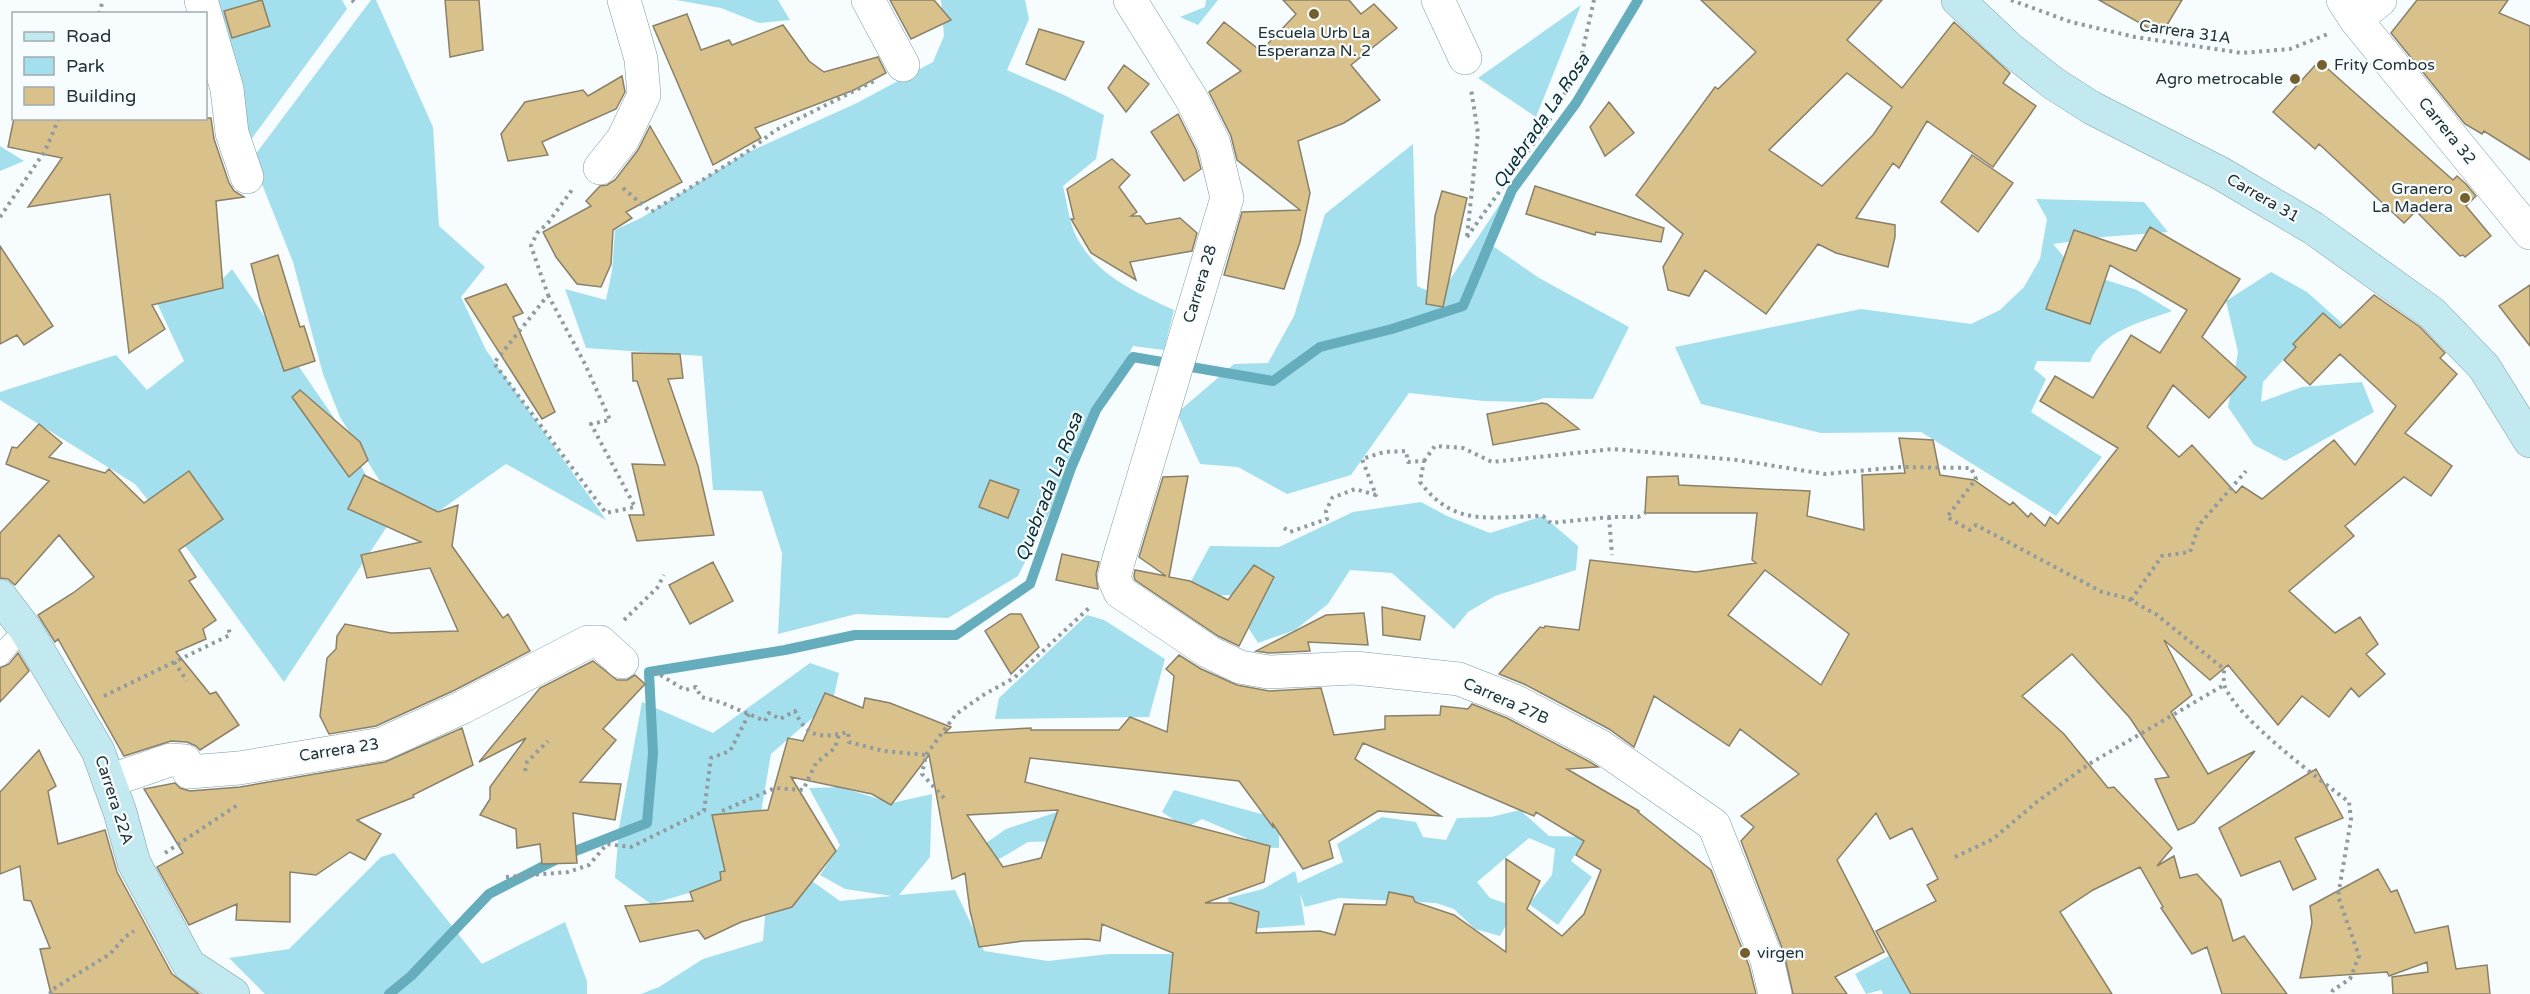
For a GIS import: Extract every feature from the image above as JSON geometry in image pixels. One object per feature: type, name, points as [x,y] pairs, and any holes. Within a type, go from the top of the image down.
[{"type":"street","points":[[600,168],[623,139],[644,95],[641,59],[624,0]]},
{"type":"street","points":[[868,0],[903,65]]},
{"type":"street","name":"Carrera 28","points":[[1115,584],[1114,578],[1118,562],[1227,198],[1214,144],[1191,98],[1130,0]]},
{"type":"street","points":[[1438,0],[1465,58]]},
{"type":"street","name":"Carrera 31","points":[[1958,0],[2010,49],[2054,83],[2092,108],[2220,173],[2313,228],[2432,313],[2484,367],[2530,441]]},
{"type":"street","name":"Carrera 32","points":[[2360,7],[2530,233]]},
{"type":"street","points":[[207,22],[226,90],[232,132],[247,177]]},
{"type":"street","name":"Carrera 27B","points":[[1115,584],[1120,592],[1209,652],[1240,667],[1268,672],[1355,668],[1459,679],[1515,701],[1600,746],[1714,825],[1767,960],[1775,994]]},
{"type":"street","name":"Carrera 22A","points":[[0,596],[26,630],[98,751],[138,871],[189,965],[233,994]]},
{"type":"street","name":"Carrera 23","points":[[109,781],[170,760],[185,760],[189,772],[239,768],[382,744],[463,707],[588,642],[611,654]]},
{"type":"lane","points":[[0,656],[11,642],[26,630]]},
{"type":"path","points":[[1465,58],[1478,132],[1467,237],[1544,129],[1578,71],[1594,0]]},
{"type":"path","name":"Carrera 31A","points":[[2011,0],[2071,22],[2135,38],[2172,45],[2242,52],[2290,49],[2360,7]]},
{"type":"path","points":[[548,294],[494,363],[606,513],[635,507],[591,424],[610,420],[585,363],[548,294],[531,246],[537,232],[548,224],[582,175],[600,168],[651,212],[744,154],[776,130],[903,65]]},
{"type":"path","points":[[0,217],[45,152],[58,120]]},
{"type":"path","points":[[1645,513],[1638,517],[1609,517],[1551,523],[1543,516],[1475,518],[1433,499],[1420,482],[1424,461],[1435,446],[1463,448],[1492,462],[1614,449],[1737,459],[1825,474],[1901,467],[1971,468],[1976,479],[1947,517],[1970,530],[1976,525],[2102,592],[2131,600],[2157,615],[2224,669],[2224,685],[2232,700],[2257,726],[2349,802],[2351,820],[2338,896],[2359,956],[2350,979],[2333,990],[2332,994]]},
{"type":"path","points":[[1284,528],[1290,532],[1327,519],[1326,511],[1332,498],[1355,489],[1376,495],[1362,459],[1384,452],[1406,451],[1408,462],[1424,461]]},
{"type":"path","points":[[2131,600],[2162,556],[2190,552],[2199,525],[2246,471]]},
{"type":"path","points":[[1609,517],[1612,555]]},
{"type":"path","points":[[664,575],[657,588],[627,618],[611,654],[634,662],[638,677],[655,671],[685,690],[696,687],[701,697],[720,702],[765,721],[769,713],[780,719],[795,711],[808,731],[825,738],[848,732],[849,742],[884,751],[926,755]]},
{"type":"path","points":[[944,798],[922,774],[926,755],[956,714],[1014,678],[1115,584]]},
{"type":"path","points":[[73,710],[230,634],[228,626]]},
{"type":"path","points":[[174,662],[188,681]]},
{"type":"path","points":[[1955,857],[1992,838],[2089,764],[2224,685]]},
{"type":"path","points":[[506,877],[568,872],[589,865],[607,844],[631,847],[704,811],[711,758],[730,752],[749,714]]},
{"type":"path","points":[[722,811],[775,788],[803,790],[816,764],[835,748],[839,734]]},
{"type":"path","points":[[525,771],[527,762],[548,741]]},
{"type":"path","points":[[138,871],[239,804]]},
{"type":"path","points":[[51,994],[50,991],[110,954],[125,937],[160,915]]},
{"type":"green space","points":[[206,0],[342,0],[347,9],[244,149]]},
{"type":"green space","points":[[371,0],[376,0],[433,127],[439,226],[485,267],[461,297],[486,350],[606,520],[506,464],[426,520],[381,483],[340,417],[323,374],[293,262],[252,159]]},
{"type":"green space","points":[[676,0],[778,0],[790,20],[759,23],[721,8]]},
{"type":"green space","points":[[941,0],[1025,0],[1029,19],[1007,70],[1104,115],[1096,159],[1063,186],[1070,218],[1076,236],[1085,250],[1106,272],[1131,289],[1174,310],[1164,350],[1133,346],[1018,576],[948,618],[856,614],[778,634],[782,553],[762,491],[713,490],[702,356],[586,348],[565,289],[606,300],[612,271],[615,230],[641,218],[744,154],[857,103],[933,62],[944,36]]},
{"type":"green space","points":[[1206,0],[1218,0],[1198,25],[1180,17],[1205,7]]},
{"type":"green space","points":[[1581,5],[1536,117],[1478,78]]},
{"type":"green space","points":[[1413,144],[1417,286],[1439,296],[1502,201],[1490,244],[1539,278],[1629,327],[1593,399],[1544,398],[1532,402],[1484,401],[1409,393],[1351,475],[1287,494],[1238,467],[1200,464],[1177,413],[1234,364],[1268,363],[1294,316],[1325,214]]},
{"type":"green space","points":[[0,146],[24,161],[0,171]]},
{"type":"green space","points":[[2036,199],[2144,202],[2168,232],[2102,237],[2053,244],[2075,270],[2137,290],[2172,311],[2114,335],[2096,351],[2090,362],[2037,361],[2034,369],[2046,379],[2031,412],[2102,457],[2056,516],[1921,432],[1821,433],[1701,404],[1675,347],[1861,309],[1971,324],[2000,310],[2024,287],[2040,259],[2047,219]]},
{"type":"green space","points":[[232,269],[343,431],[390,522],[284,682],[189,551],[135,484],[0,400],[0,392],[116,355],[147,390],[184,361],[150,288],[215,287]]},
{"type":"green space","points":[[2271,272],[2307,292],[2345,326],[2294,348],[2263,382],[2261,402],[2302,387],[2362,382],[2374,412],[2285,461],[2254,445],[2228,407],[2238,352],[2226,301]]},
{"type":"green space","points":[[1421,502],[1447,516],[1490,533],[1543,516],[1578,546],[1576,570],[1495,596],[1468,612],[1454,629],[1392,573],[1350,570],[1328,604],[1295,630],[1258,643],[1246,624],[1244,594],[1182,598],[1210,546],[1279,547],[1353,512]]},
{"type":"green space","points":[[1087,615],[1104,620],[1165,659],[1149,717],[995,719],[999,698]]},
{"type":"green space","points":[[810,663],[839,673],[833,700],[771,754],[761,812],[802,874],[840,901],[892,896],[845,889],[820,875],[840,845],[809,788],[840,787],[892,803],[932,794],[930,857],[899,895],[955,890],[984,951],[1048,961],[1109,954],[1219,954],[1265,994],[641,994],[659,987],[703,959],[763,941],[766,905],[716,885],[651,904],[615,878],[619,828],[642,702],[713,733]]},
{"type":"green space","points":[[1174,790],[1279,819],[1279,848],[1249,847],[1246,838],[1202,819],[1186,828],[1162,812]]},
{"type":"green space","points":[[1081,804],[1065,841],[1028,842],[974,874],[946,859],[976,850],[1006,829]]},
{"type":"green space","points":[[1520,810],[1549,836],[1586,837],[1571,861],[1592,877],[1558,925],[1529,904],[1552,875],[1555,849],[1529,838],[1477,882],[1490,898],[1516,907],[1500,936],[1475,929],[1454,909],[1436,903],[1339,898],[1305,907],[1300,894],[1305,925],[1232,930],[1228,898],[1263,889],[1295,871],[1298,883],[1343,862],[1337,844],[1382,817],[1416,822],[1423,837],[1446,840],[1457,818],[1491,817]]},
{"type":"green space","points":[[394,853],[482,964],[565,922],[587,981],[587,994],[265,994],[229,958],[289,949],[381,857]]},
{"type":"green space","points":[[1889,956],[1911,994],[1883,994],[1881,990],[1866,994],[1855,974]]},
{"type":"building","points":[[262,0],[270,26],[232,38],[224,11]]},
{"type":"building","points":[[445,0],[479,0],[483,50],[450,57]]},
{"type":"building","points":[[890,0],[934,0],[951,20],[911,39]]},
{"type":"building","points":[[1283,0],[1349,0],[1361,14],[1374,4],[1397,28],[1351,65],[1380,100],[1344,123],[1298,141],[1310,193],[1300,242],[1284,289],[1224,275],[1242,212],[1300,210],[1237,160],[1231,136],[1209,92],[1241,71],[1207,43],[1224,22],[1261,51],[1296,14]]},
{"type":"building","points":[[1701,0],[1882,0],[1847,40],[1902,88],[1954,22],[2010,73],[2003,83],[2036,106],[1993,167],[1927,121],[1899,168],[1893,163],[1856,218],[1895,225],[1895,237],[1888,267],[1836,253],[1818,244],[1766,314],[1705,270],[1689,296],[1668,290],[1663,267],[1683,234],[1636,195],[1715,87],[1718,89],[1756,52]],"holes":[[[1847,73],[1892,107],[1873,135],[1822,186],[1769,150]]]},
{"type":"building","points":[[2099,0],[2182,0],[2161,35]]},
{"type":"building","points":[[2417,0],[2508,0],[2499,13],[2530,26],[2530,160],[2484,131],[2482,134],[2465,124],[2391,33]]},
{"type":"building","points":[[687,14],[701,50],[729,40],[732,45],[783,25],[809,61],[824,72],[878,57],[886,73],[854,90],[755,128],[761,138],[713,165],[653,26]]},
{"type":"building","points":[[1039,29],[1084,42],[1065,80],[1026,64]]},
{"type":"building","points":[[2319,61],[2453,180],[2457,176],[2466,184],[2476,196],[2466,206],[2491,236],[2465,257],[2460,256],[2416,211],[2404,223],[2319,144],[2315,149],[2273,112]]},
{"type":"building","points":[[1124,65],[1149,84],[1126,112],[1108,88]]},
{"type":"building","points":[[622,76],[625,92],[616,109],[542,142],[548,155],[508,161],[501,134],[525,102],[583,90],[588,96]]},
{"type":"building","points":[[1609,102],[1634,133],[1605,156],[1590,127]]},
{"type":"building","points":[[1178,114],[1196,150],[1201,169],[1184,181],[1151,132]]},
{"type":"building","points":[[211,118],[214,139],[229,183],[234,191],[244,197],[216,201],[223,288],[152,305],[165,329],[129,353],[110,194],[28,207],[62,158],[8,147],[14,120],[207,120]]},
{"type":"building","points":[[650,126],[682,182],[626,212],[632,218],[613,230],[611,264],[601,287],[577,284],[556,257],[543,232],[591,206],[586,201],[600,186],[615,180],[638,150]]},
{"type":"building","points":[[1972,155],[2013,183],[1978,232],[1941,202]]},
{"type":"building","points":[[1112,159],[1130,175],[1119,187],[1137,212],[1131,216],[1140,216],[1146,224],[1180,218],[1197,233],[1192,251],[1130,262],[1136,280],[1091,253],[1071,219],[1074,219],[1067,189]]},
{"type":"building","points":[[1535,186],[1664,228],[1661,242],[1596,232],[1595,235],[1526,214]]},
{"type":"building","points":[[1442,191],[1467,198],[1443,307],[1426,304],[1435,216]]},
{"type":"building","points":[[2150,227],[2240,279],[2202,337],[2246,377],[2209,418],[2173,385],[2147,427],[2179,457],[2192,445],[2236,493],[2242,486],[2262,499],[2334,440],[2355,465],[2396,406],[2340,354],[2310,385],[2284,360],[2296,347],[2293,344],[2323,313],[2340,328],[2374,295],[2420,327],[2445,353],[2440,358],[2457,374],[2405,433],[2452,466],[2431,496],[2404,477],[2345,526],[2354,536],[2289,591],[2335,633],[2360,617],[2378,644],[2366,654],[2385,674],[2359,697],[2351,688],[2329,717],[2302,696],[2278,725],[2228,665],[2210,680],[2164,640],[2192,695],[2171,712],[2208,774],[2255,751],[2194,823],[2178,830],[2155,779],[2169,777],[2130,718],[2072,654],[2022,696],[2064,734],[2108,788],[2114,787],[2172,848],[2157,866],[2174,856],[2180,878],[2197,874],[2221,900],[2233,941],[2244,936],[2287,994],[2222,994],[2207,947],[2192,954],[2161,908],[2163,907],[2140,867],[2093,890],[2060,912],[2112,994],[1911,994],[1876,931],[1936,901],[1927,885],[1938,879],[1912,828],[1890,839],[1876,813],[1837,860],[1884,952],[1835,977],[1847,994],[1793,994],[1784,953],[1741,841],[1754,827],[1741,816],[1799,774],[1740,729],[1729,746],[1654,696],[1634,747],[1609,729],[1524,684],[1499,674],[1540,627],[1579,630],[1590,560],[1696,572],[1756,563],[1752,560],[1757,513],[1645,513],[1647,477],[1678,476],[1679,485],[1810,491],[1807,516],[1864,530],[1862,475],[1905,473],[1899,438],[1933,440],[1940,475],[1974,480],[2010,505],[2013,502],[2028,517],[2031,513],[2045,526],[2050,517],[2058,524],[2118,448],[2040,401],[2055,376],[2093,398],[2131,335],[2160,353],[2187,310],[2110,265],[2090,324],[2046,309],[2074,230],[2136,251]],"holes":[[[1765,570],[1849,634],[1821,685],[1728,615]]]},
{"type":"building","points":[[0,246],[53,326],[24,345],[17,335],[0,344]]},
{"type":"building","points":[[278,255],[300,327],[304,326],[315,361],[284,371],[260,300],[251,264]]},
{"type":"building","points":[[506,284],[523,313],[513,317],[555,412],[542,419],[465,299]]},
{"type":"building","points":[[2530,285],[2530,346],[2499,306]]},
{"type":"building","points":[[632,353],[680,354],[683,378],[668,379],[698,466],[714,535],[637,541],[629,515],[644,515],[632,464],[665,465],[637,381],[633,381]]},
{"type":"building","points":[[300,390],[360,442],[368,460],[349,477],[292,397]]},
{"type":"building","points":[[1542,403],[1547,404],[1579,429],[1493,445],[1487,414]]},
{"type":"building","points":[[39,424],[62,443],[49,457],[105,473],[109,469],[144,503],[189,471],[223,519],[179,550],[196,577],[189,581],[216,620],[203,629],[206,639],[176,652],[210,694],[216,692],[239,725],[200,750],[187,742],[171,741],[124,756],[58,639],[55,642],[38,615],[94,577],[59,535],[15,585],[8,579],[0,578],[0,533],[49,481],[6,464],[12,447],[17,448]]},
{"type":"building","points":[[364,475],[438,512],[458,505],[452,546],[503,618],[508,614],[530,651],[455,690],[376,726],[329,734],[320,716],[327,658],[336,649],[337,636],[345,624],[391,633],[458,631],[430,568],[367,578],[361,555],[421,542],[348,509]]},
{"type":"building","points":[[1188,476],[1169,577],[1190,581],[1228,600],[1254,565],[1274,577],[1239,646],[1218,636],[1135,580],[1135,570],[1166,576],[1139,557],[1163,477]]},
{"type":"building","points":[[990,480],[1019,490],[1008,518],[979,507]]},
{"type":"building","points":[[1062,554],[1099,562],[1096,574],[1098,589],[1056,580]]},
{"type":"building","points":[[713,562],[733,601],[690,624],[669,585]]},
{"type":"building","points":[[1382,607],[1425,616],[1420,640],[1383,635]]},
{"type":"building","points":[[1364,613],[1368,645],[1308,642],[1310,651],[1269,653],[1256,651],[1326,615]]},
{"type":"building","points":[[1010,614],[1021,614],[1039,647],[1011,674],[985,631]]},
{"type":"building","points":[[18,653],[29,671],[0,702],[0,668],[9,664]]},
{"type":"building","points":[[1179,655],[1201,669],[1237,685],[1269,691],[1321,688],[1334,735],[1385,729],[1385,716],[1440,715],[1441,706],[1468,709],[1472,704],[1507,718],[1590,762],[1598,767],[1567,769],[1639,811],[1711,870],[1749,966],[1756,994],[1169,994],[1173,953],[1102,924],[1100,941],[1088,939],[1023,941],[979,947],[970,911],[965,873],[952,879],[929,755],[891,805],[872,794],[791,777],[836,851],[792,907],[741,922],[705,939],[698,930],[640,942],[625,906],[693,901],[690,892],[721,880],[720,872],[725,871],[712,815],[768,810],[788,738],[803,741],[825,693],[863,708],[865,698],[890,703],[951,727],[945,733],[1031,728],[1031,730],[1119,730],[1130,717],[1167,732],[1174,676],[1166,669]],"holes":[[[1363,743],[1534,816],[1536,812],[1584,841],[1576,855],[1601,870],[1584,914],[1562,936],[1527,909],[1540,881],[1506,859],[1506,952],[1454,915],[1415,902],[1413,897],[1389,892],[1386,905],[1344,904],[1335,935],[1320,931],[1256,933],[1259,912],[1231,903],[1205,903],[1264,882],[1270,846],[1025,782],[1030,758],[1239,781],[1273,827],[1273,824],[1303,869],[1333,858],[1329,841],[1378,811],[1441,816],[1355,759]],[[1058,810],[1041,858],[1003,867],[967,815]]]},
{"type":"building","points":[[593,661],[617,680],[627,680],[635,675],[645,684],[603,729],[616,740],[580,782],[621,784],[615,820],[573,813],[577,863],[542,864],[540,844],[517,848],[516,829],[480,815],[490,799],[490,787],[526,738],[479,762],[540,688]]},
{"type":"building","points":[[462,728],[473,765],[413,795],[414,797],[357,820],[381,834],[365,860],[350,852],[316,875],[290,872],[290,922],[236,920],[237,904],[189,925],[157,867],[183,853],[144,789],[175,783],[180,788],[190,791],[240,787],[385,762]]},
{"type":"building","points":[[39,750],[56,786],[48,791],[58,844],[105,830],[117,872],[172,974],[199,994],[51,994],[40,949],[50,948],[31,901],[24,900],[20,866],[0,874],[0,792]]},
{"type":"building","points":[[2316,769],[2343,818],[2295,838],[2316,879],[2293,890],[2280,861],[2241,876],[2219,828]]},
{"type":"building","points":[[2378,869],[2391,892],[2397,890],[2415,933],[2448,926],[2456,969],[2487,965],[2490,994],[2393,994],[2392,977],[2428,972],[2427,962],[2389,976],[2387,972],[2300,978],[2312,923],[2310,906]]},
{"type":"waterway","name":"Quebrada La Rosa","points":[[389,994],[411,976],[489,894],[565,855],[647,823],[653,753],[649,672],[785,650],[855,635],[956,635],[1030,584],[1071,468],[1096,410],[1133,357],[1273,381],[1320,347],[1392,329],[1463,306],[1512,190],[1576,103],[1638,0]]},
{"type":"place","name":"Escuela Urb La Esperanza N. 2","points":[[1314,14]]},
{"type":"place","name":"Frity Combos","points":[[2322,65]]},
{"type":"place","name":"Agro metrocable","points":[[2295,79]]},
{"type":"place","name":"Granero La Madera","points":[[2465,198]]},
{"type":"place","name":"virgen","points":[[1745,953]]}]
